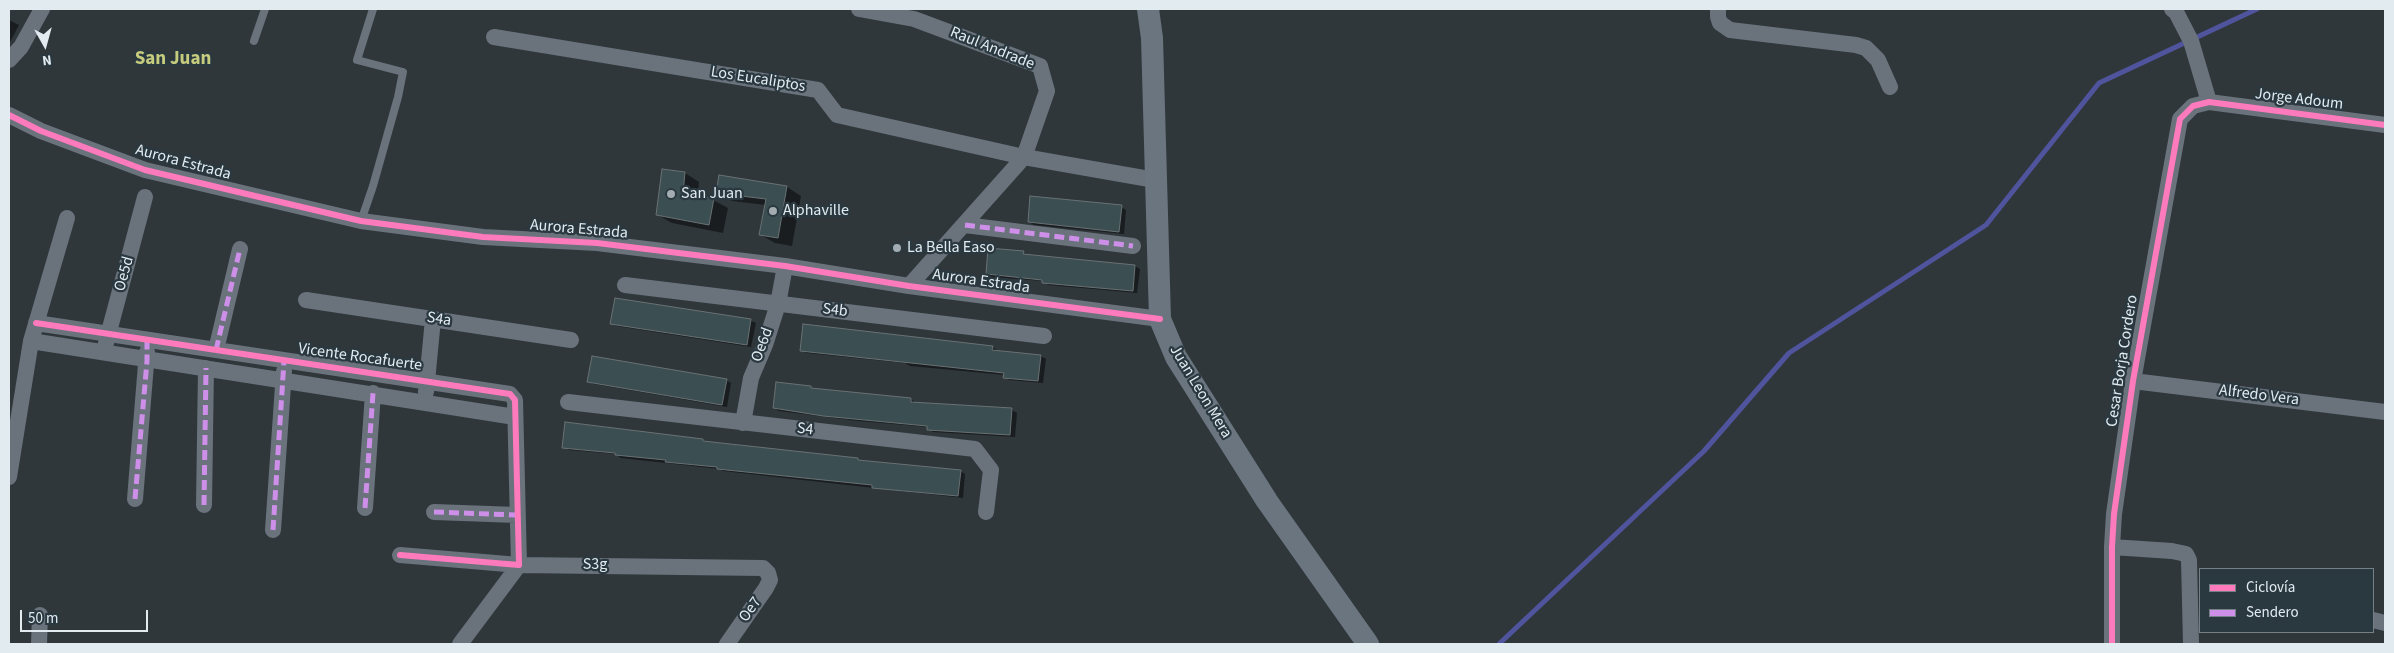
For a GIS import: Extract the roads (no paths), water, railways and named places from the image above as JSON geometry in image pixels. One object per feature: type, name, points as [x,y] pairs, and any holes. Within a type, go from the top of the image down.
[{"type":"street","points":[[9,60],[22,47],[42,9]]},
{"type":"street","name":"Raul Andrade","points":[[859,9],[914,19],[1040,66],[1047,91],[1024,157],[910,286]]},
{"type":"street","name":"Juan Leon Mera","points":[[1148,9],[1152,38],[1160,319],[1176,357],[1262,493],[1368,644]]},
{"type":"street","points":[[1718,9],[1720,23],[1730,30],[1856,44],[1866,48],[1878,60],[1890,87]]},
{"type":"street","points":[[2172,9],[2176,12],[2191,41],[2207,96]]},
{"type":"street","name":"Los Eucaliptos","points":[[494,37],[818,90],[837,115],[1024,157],[1155,180]]},
{"type":"street","name":"Jorge Adoum","points":[[2207,96],[2385,125]]},
{"type":"street","name":"Cesar Borja Cordero","points":[[2112,644],[2114,514],[2133,381],[2177,126],[2186,111],[2207,96]]},
{"type":"street","name":"Aurora Estrada","points":[[9,115],[41,131],[145,170],[361,221],[483,237],[597,243],[785,266],[910,286],[1160,319]]},
{"type":"street","name":"Oe5d","points":[[104,352],[146,197]]},
{"type":"street","points":[[9,477],[31,341],[67,218]]},
{"type":"street","points":[[965,225],[1133,246]]},
{"type":"street","points":[[216,350],[240,249]]},
{"type":"street","name":"Oe6d","points":[[743,423],[751,378],[778,304],[785,266]]},
{"type":"street","name":"S4b","points":[[625,286],[1044,336]]},
{"type":"street","name":"S4a","points":[[306,300],[571,340]]},
{"type":"street","points":[[425,401],[433,319]]},
{"type":"street","name":"Vicente Rocafuerte","points":[[36,322],[510,394],[515,400],[519,565]]},
{"type":"street","points":[[135,498],[147,361],[147,339]]},
{"type":"street","name":"Vicente Rocafuerte","points":[[31,341],[104,352],[147,361],[425,401],[515,417]]},
{"type":"street","points":[[273,530],[284,361]]},
{"type":"street","points":[[204,505],[206,368]]},
{"type":"street","name":"Alfredo Vera","points":[[2133,381],[2385,412]]},
{"type":"street","points":[[365,508],[373,394]]},
{"type":"street","name":"S4","points":[[568,402],[975,449],[991,470],[986,512]]},
{"type":"street","points":[[434,512],[517,515]]},
{"type":"street","points":[[2112,547],[2172,551],[2186,554],[2189,560],[2195,637]]},
{"type":"street","name":"S3g","points":[[400,555],[519,565],[755,566],[763,568],[768,573]]},
{"type":"street","points":[[460,644],[519,565]]},
{"type":"street","name":"Oe7","points":[[726,644],[766,588],[770,580],[768,573]]},
{"type":"street","points":[[39,644],[40,614]]},
{"type":"lane","points":[[254,41],[265,9]]},
{"type":"lane","points":[[361,221],[398,97],[402,72],[357,60],[372,9]]},
{"type":"waterway","points":[[1499,644],[1704,451],[1789,353],[1986,225],[2099,83],[2257,9]]},
{"type":"place","name":"San Juan","points":[[671,194]]},
{"type":"place","name":"Alphaville","points":[[773,211]]},
{"type":"place","name":"La Bella Easo","points":[[897,248]]},
{"type":"district","name":"San Juan","points":[[173,60]]}]
